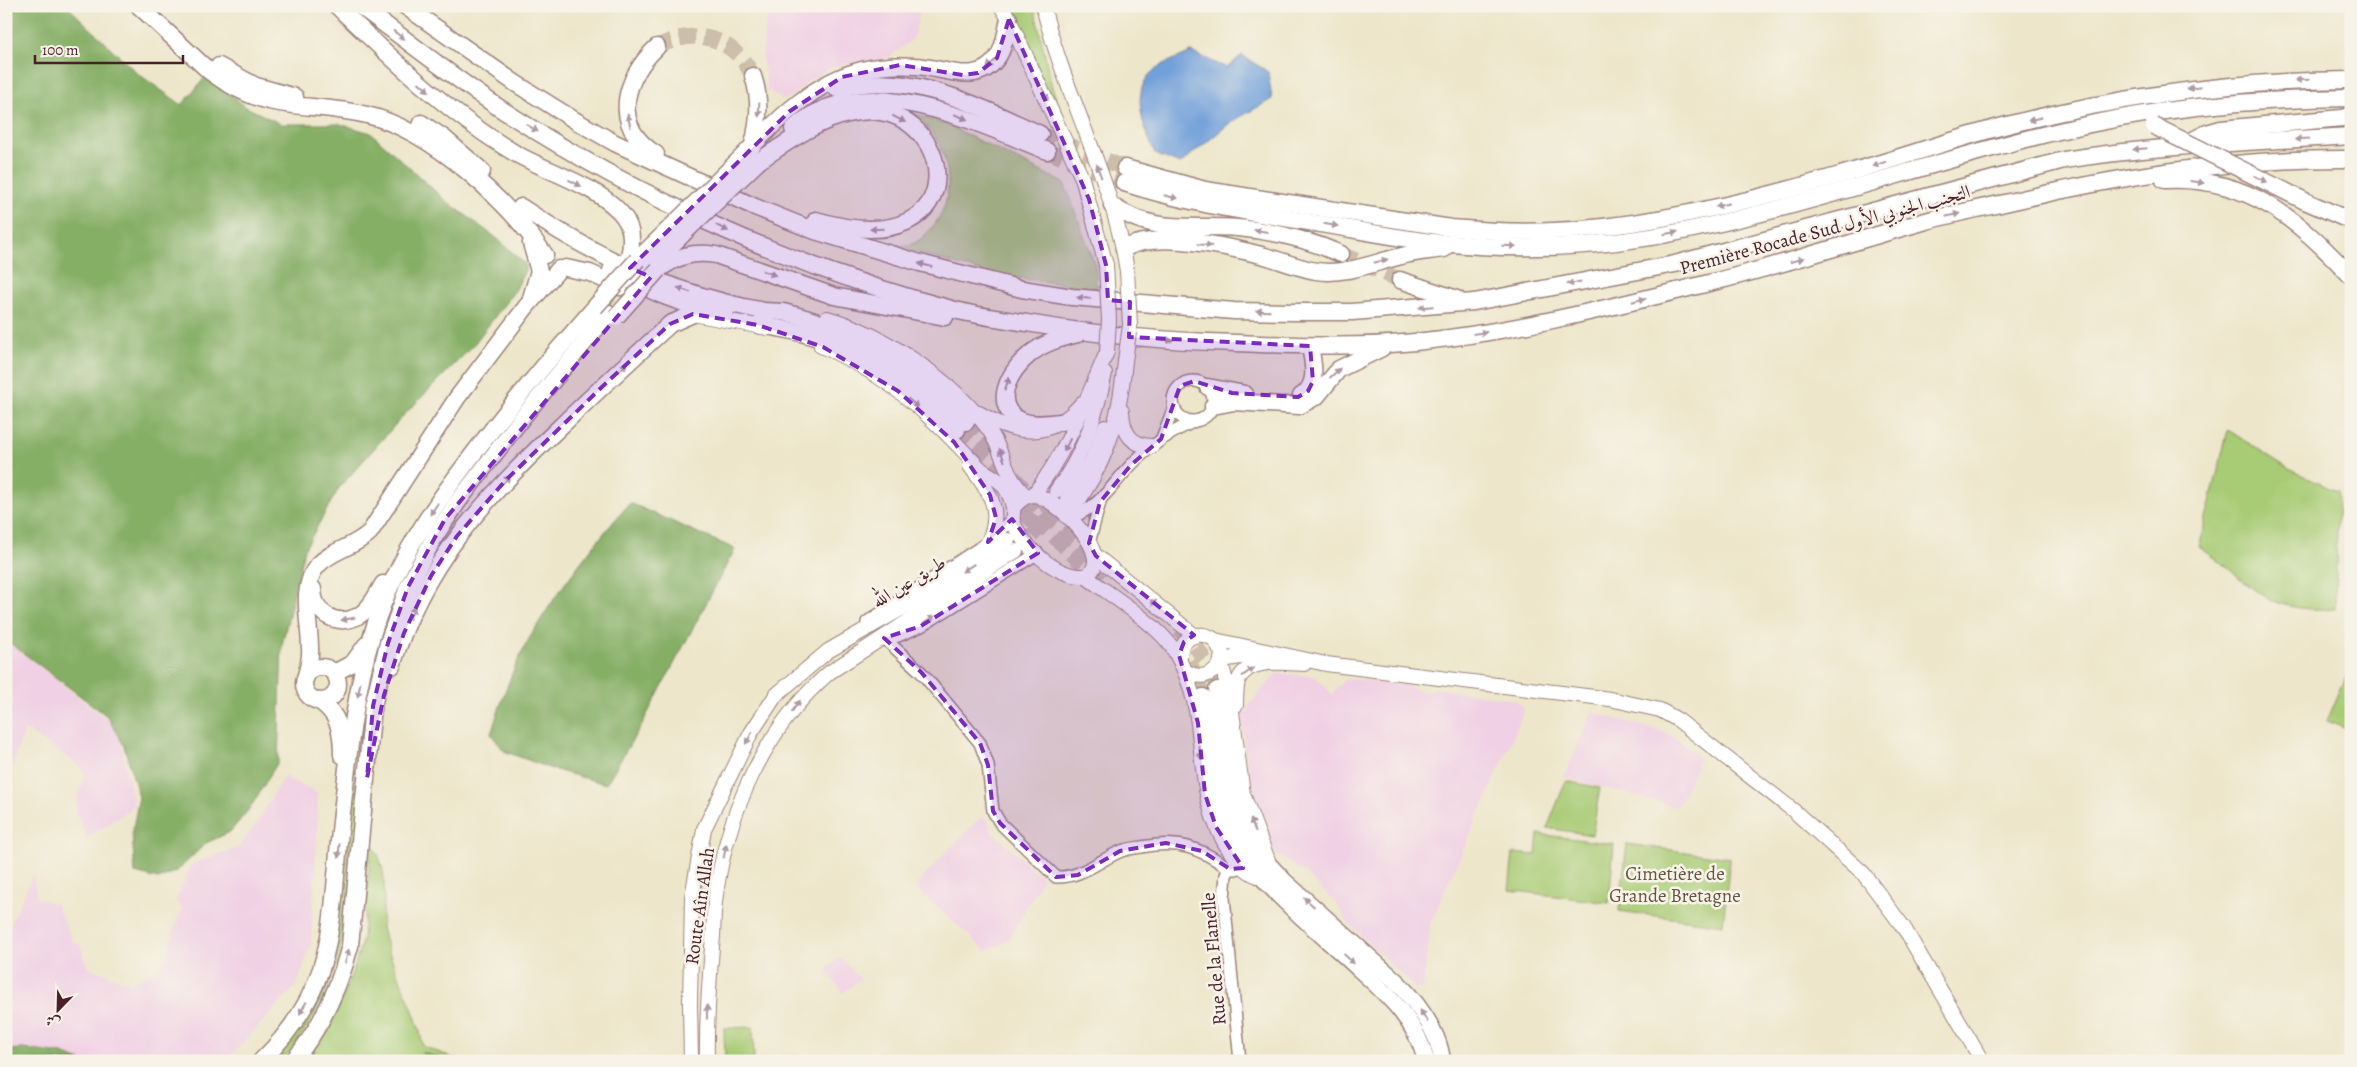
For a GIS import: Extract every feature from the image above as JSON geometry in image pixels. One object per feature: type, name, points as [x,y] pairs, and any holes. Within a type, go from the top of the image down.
[{"type":"highway","points":[[139,6],[195,59],[238,90],[269,103],[365,115],[407,128],[451,159],[517,211],[566,245],[649,290],[684,304],[761,318],[786,313],[827,326],[880,350],[924,380],[962,426]]},
{"type":"highway","points":[[152,6],[212,60],[256,86],[288,96],[370,104],[412,119],[460,151],[517,211],[551,264],[590,273],[661,305],[693,314]]},
{"type":"highway","points":[[337,6],[434,96],[466,122],[513,152],[597,195],[618,210],[630,228],[632,238],[644,263]]},
{"type":"highway","points":[[360,6],[500,108],[548,138],[602,169],[727,231],[826,270],[901,294],[960,311],[1019,322]]},
{"type":"highway","points":[[406,6],[433,27],[576,121],[688,177],[755,207],[815,230],[920,263],[1022,289],[1066,296],[1234,311],[1352,312],[1474,302]]},
{"type":"highway","points":[[261,1061],[301,1013],[324,960],[335,908],[341,824],[359,686],[373,632],[397,573],[421,529],[450,484],[527,386],[602,310],[644,263],[753,153],[790,111],[822,87],[862,70],[900,65],[928,67],[963,75],[978,72],[997,58],[1005,12]]},
{"type":"highway","points":[[658,46],[642,63],[630,85],[627,109],[630,128],[642,144],[677,167],[688,177]]},
{"type":"highway","points":[[753,76],[759,98],[759,113],[753,153]]},
{"type":"highway","points":[[2351,80],[2191,88],[2090,106],[1981,132],[1795,188],[1666,217],[1583,229],[1492,231],[1452,228],[1206,190],[1125,175],[1157,193],[1218,207],[1431,242],[1477,245],[1582,244],[1680,231],[1886,179],[1982,151],[2094,123],[2184,108],[2241,103],[2351,98]]},
{"type":"highway","points":[[790,111],[818,95],[862,83],[912,85],[970,103],[1040,134]]},
{"type":"highway","points":[[753,153],[812,115],[844,103],[864,102],[907,104],[946,111],[1047,151]]},
{"type":"highway","points":[[753,153],[787,141],[826,121],[855,113],[878,112],[902,120],[923,137],[933,154],[936,188],[929,203],[916,217],[902,224],[882,230],[836,226],[783,210],[755,207]]},
{"type":"highway","points":[[2184,145],[2207,133],[2221,129],[2351,116]]},
{"type":"highway","points":[[2094,123],[2154,126],[2347,221]]},
{"type":"highway","name":"Première Rocade Sud التجنب الجنوبي الأول","points":[[1474,302],[1676,264],[2064,160],[2127,150],[2184,145],[2351,136]]},
{"type":"highway","name":"Première Rocade Sud التجنب الجنوبي الأول","points":[[1019,322],[1084,332],[1187,342],[1310,346],[1393,344],[1488,332],[1564,318],[1767,268],[1931,220],[2114,178],[2227,163],[2311,158],[2351,159]]},
{"type":"highway","points":[[2114,178],[2133,181],[2196,181],[2252,196],[2299,224],[2351,276]]},
{"type":"highway","points":[[1112,206],[1139,221],[1154,225],[1170,227],[1210,226],[1271,232],[1342,254]]},
{"type":"highway","points":[[517,211],[595,252],[660,281],[846,348],[874,362],[962,426]]},
{"type":"highway","points":[[1124,249],[1135,242],[1150,240],[1220,246],[1328,272],[1349,269],[1411,253],[1477,245]]},
{"type":"highway","points":[[551,264],[572,262],[566,245]]},
{"type":"highway","points":[[341,824],[340,728],[333,711],[313,699],[306,690],[305,678],[310,649],[309,584],[318,566],[336,553],[362,540],[370,532],[444,417],[526,307],[551,264],[548,247],[566,245]]},
{"type":"highway","points":[[293,1061],[314,1034],[326,1013],[347,959],[354,917],[373,706],[388,642],[418,567],[445,519],[464,493],[602,310],[644,263],[709,253],[840,298],[986,323],[1019,322]]},
{"type":"highway","points":[[1400,280],[1446,297],[1474,302]]},
{"type":"highway","points":[[367,778],[384,696],[401,640],[431,576],[457,536],[505,481],[604,385],[670,324],[693,314]]},
{"type":"highway","points":[[1061,422],[1030,423],[1015,417],[1006,404],[1005,388],[1014,370],[1030,354],[1050,343],[1084,332]]},
{"type":"highway","points":[[1213,406],[1239,402],[1299,406],[1317,396],[1333,375],[1346,365],[1393,344]]},
{"type":"highway","points":[[1208,387],[1232,393],[1298,397],[1308,391],[1313,381],[1310,346]]},
{"type":"highway","points":[[318,566],[314,579],[313,595],[320,611],[336,620],[357,617],[373,601],[396,561],[421,529]]},
{"type":"highway","points":[[308,610],[312,618],[317,651],[338,682],[336,692],[329,699],[319,701]]},
{"type":"highway","points":[[305,678],[317,667],[331,671],[353,663],[373,632]]},
{"type":"highway","points":[[1204,694],[1223,721],[1230,798],[1246,838],[1268,873],[1403,1012],[1416,1034],[1426,1061]]},
{"type":"highway","points":[[1268,873],[1398,983],[1415,1001],[1429,1024],[1441,1052],[1442,1061]]},
{"type":"main road","points":[[1043,6],[1053,46],[1112,206],[1124,249],[1130,325],[1121,402],[1113,430],[1100,466],[1068,518]]},
{"type":"main road","points":[[1005,12],[1082,178],[1090,199],[1106,265],[1109,320],[1105,374],[1088,433],[1061,495],[1083,476],[1100,440],[1125,361]]},
{"type":"main road","points":[[693,314],[761,318]]},
{"type":"main road","points":[[1013,514],[1059,459],[1107,352]]},
{"type":"main road","points":[[962,426],[990,419],[1018,430],[1037,431],[1061,422],[1089,394]]},
{"type":"main road","points":[[1121,402],[1124,426],[1130,438],[1138,444],[1157,442]]},
{"type":"main road","points":[[962,426],[990,431],[1010,477],[1029,496],[1042,497],[1053,503],[1089,543],[1096,556],[1194,635]]},
{"type":"main road","points":[[962,426],[984,472],[1003,486],[1019,534],[1038,553],[1164,650],[1204,694]]},
{"type":"main road","points":[[962,426],[977,475],[995,507],[996,518],[988,542]]},
{"type":"main road","name":"طريق عين الله","points":[[828,651],[1012,546],[884,638]]},
{"type":"main road","points":[[1085,576],[1094,569],[1096,556]]},
{"type":"main road","points":[[1070,576],[1085,576],[1160,633],[1175,650],[1182,665],[1204,694],[1198,723],[1205,794],[1210,810],[1237,868],[1268,873],[1262,847],[1243,794],[1229,691],[1221,661],[1220,646],[1215,640]]},
{"type":"main road","points":[[1292,655],[1256,654],[1221,661],[1216,670],[1209,675],[1200,677],[1192,675],[1182,665],[1181,648],[1184,642],[1194,635],[1205,635],[1215,640],[1292,655],[1326,664]]},
{"type":"main road","name":"Route Aîn Allah","points":[[707,1061],[707,1003],[715,901],[728,838],[745,794],[772,739],[802,696],[830,672],[884,638]]},
{"type":"main road","name":"Route Aîn Allah","points":[[692,1061],[690,1004],[692,897],[704,829],[751,733],[776,695],[828,651]]},
{"type":"main road","points":[[1234,733],[1238,686],[1245,672],[1269,663],[1326,664],[1610,698],[1660,710],[1678,720],[1794,810],[1863,873],[1904,928],[1982,1061]]},
{"type":"street","points":[[1068,518],[1100,502],[1127,469],[1157,442],[1195,421],[1205,418],[1213,406],[1213,395],[1208,387],[1199,382],[1184,383],[1175,394],[1174,407],[1157,442]]},
{"type":"street","points":[[1174,407],[1180,416],[1195,421]]},
{"type":"street","points":[[1089,543],[1100,502]]},
{"type":"street","points":[[828,651],[896,601],[988,542],[1013,514]]},
{"type":"street","points":[[884,638],[898,636],[921,626],[1038,553]]},
{"type":"street","points":[[884,638],[921,672],[980,743],[988,765],[993,811],[1000,823],[1056,878],[1068,878],[1078,875],[1120,851],[1166,843],[1186,845],[1237,868]]},
{"type":"street","name":"Rue de la Flanelle","points":[[1237,868],[1226,875],[1224,898],[1240,1061]]},
{"type":"highlighted area","points":[[1009,19],[1089,199],[1106,265],[1108,300],[1130,302],[1129,337],[1310,346],[1313,381],[1308,391],[1298,397],[1232,393],[1194,381],[1180,386],[1161,439],[1131,465],[1100,502],[1089,543],[1096,556],[1194,635],[1184,642],[1179,655],[1198,723],[1205,794],[1216,827],[1243,868],[1230,869],[1202,851],[1166,843],[1120,851],[1078,875],[1056,877],[1000,823],[993,811],[988,765],[980,743],[921,672],[884,638],[921,626],[1038,553],[1012,519],[988,542],[996,518],[990,495],[954,442],[898,391],[823,347],[758,325],[693,314],[670,324],[604,385],[505,481],[457,536],[431,576],[404,633],[384,695],[367,778],[373,706],[388,643],[408,587],[445,519],[651,277],[630,268],[790,111],[842,77],[900,65],[963,75],[978,73],[997,58]]},
{"type":"shaded area","points":[[774,6],[921,6],[913,39],[886,59],[845,64],[831,68],[809,81],[791,97],[784,100],[767,90],[762,55],[766,22]]},
{"type":"shaded area","points":[[6,641],[118,728],[134,806],[88,838],[76,812],[77,797],[85,776],[84,772],[80,766],[25,729],[6,785]]},
{"type":"shaded area","points":[[1277,673],[1314,676],[1332,694],[1344,680],[1352,679],[1411,686],[1417,690],[1428,692],[1435,688],[1516,700],[1524,709],[1513,738],[1431,922],[1423,990],[1416,989],[1347,922],[1338,906],[1306,874],[1274,853],[1268,841],[1251,796],[1241,714]]},
{"type":"shaded area","points":[[1592,712],[1671,734],[1700,759],[1677,807],[1564,777]]},
{"type":"shaded area","points":[[284,776],[317,793],[318,818],[311,945],[297,985],[226,1061],[81,1061],[62,1054],[23,1049],[6,1050],[6,934],[33,874],[37,898],[56,904],[73,942],[80,944],[88,967],[130,983],[160,968],[168,956],[174,928],[183,907],[175,902],[192,864],[239,847],[260,818]]},
{"type":"shaded area","points":[[982,816],[991,826],[989,829],[1043,878],[1008,941],[986,951],[915,887],[943,855]]},
{"type":"shaded area","points":[[839,958],[860,979],[843,993],[827,972],[827,969]]},
{"type":"green space","points":[[8,6],[67,6],[137,73],[182,105],[207,75],[246,107],[281,124],[340,124],[371,133],[445,200],[499,240],[527,266],[516,289],[471,348],[403,416],[339,488],[304,550],[282,645],[278,762],[250,808],[230,832],[206,843],[178,870],[158,879],[135,873],[132,833],[139,797],[124,746],[107,716],[6,640]]},
{"type":"green space","points":[[1009,6],[1034,6],[1052,87],[1086,182]]},
{"type":"green space","points":[[894,107],[947,125],[1064,183],[1095,265],[1097,289],[989,274],[888,244],[908,245],[923,237],[939,218],[948,192],[946,165],[942,151],[935,139],[927,127],[920,121]]},
{"type":"green space","points":[[771,136],[774,139],[655,254],[576,343],[396,602],[340,952],[317,1010],[282,1061],[274,1061],[312,1010],[336,950],[365,697],[382,631],[409,566],[433,523],[468,473],[569,344],[674,231]]},
{"type":"green space","points":[[2228,430],[2291,470],[2338,492],[2335,609],[2309,609],[2273,601],[2259,593],[2199,547]]},
{"type":"green space","points":[[630,503],[735,549],[642,724],[606,784],[549,768],[504,751],[491,734],[514,669],[533,632],[578,565]]},
{"type":"green space","points":[[2351,665],[2351,731],[2327,721]]},
{"type":"green space","points":[[1566,781],[1600,788],[1592,835],[1547,828]]},
{"type":"green space","points":[[1538,834],[1614,844],[1609,903],[1509,890],[1513,853],[1536,855]]},
{"type":"green space","points":[[371,842],[379,857],[384,877],[382,927],[391,957],[415,1015],[423,1046],[460,1061],[305,1061],[330,1028],[355,965],[363,938]]},
{"type":"green space","name":"Cimetière de Grande Bretagne","points":[[1627,844],[1730,858],[1723,925],[1619,911]]},
{"type":"green space","points":[[753,1027],[754,1061],[725,1061],[724,1028]]},
{"type":"green space","points":[[23,1049],[62,1054],[81,1061],[6,1061],[6,1050]]},
{"type":"green space","points":[[422,1052],[448,1061],[426,1061]]},
{"type":"water","points":[[1191,52],[1227,68],[1242,55],[1268,72],[1272,99],[1230,123],[1180,164],[1155,154],[1141,113],[1141,92],[1144,83],[1154,70]]},
{"type":"tunnel","points":[[657,47],[686,37],[712,39],[724,44],[735,52],[753,76]]},
{"type":"tunnel","points":[[1040,134],[1125,168]]},
{"type":"tunnel","points":[[1047,151],[1124,183]]},
{"type":"tunnel","points":[[1341,254],[1400,280]]},
{"type":"tunnel","points":[[966,422],[1047,514],[1101,564]]},
{"type":"tunnel","points":[[957,430],[1005,488],[1100,581]]},
{"type":"tunnel","points":[[1010,539],[1054,493]]},
{"type":"tunnel","points":[[1017,551],[1066,500]]},
{"type":"tunnel","points":[[1179,629],[1198,650],[1217,690]]},
{"type":"tunnel","points":[[1175,642],[1190,664],[1203,697]]}]
